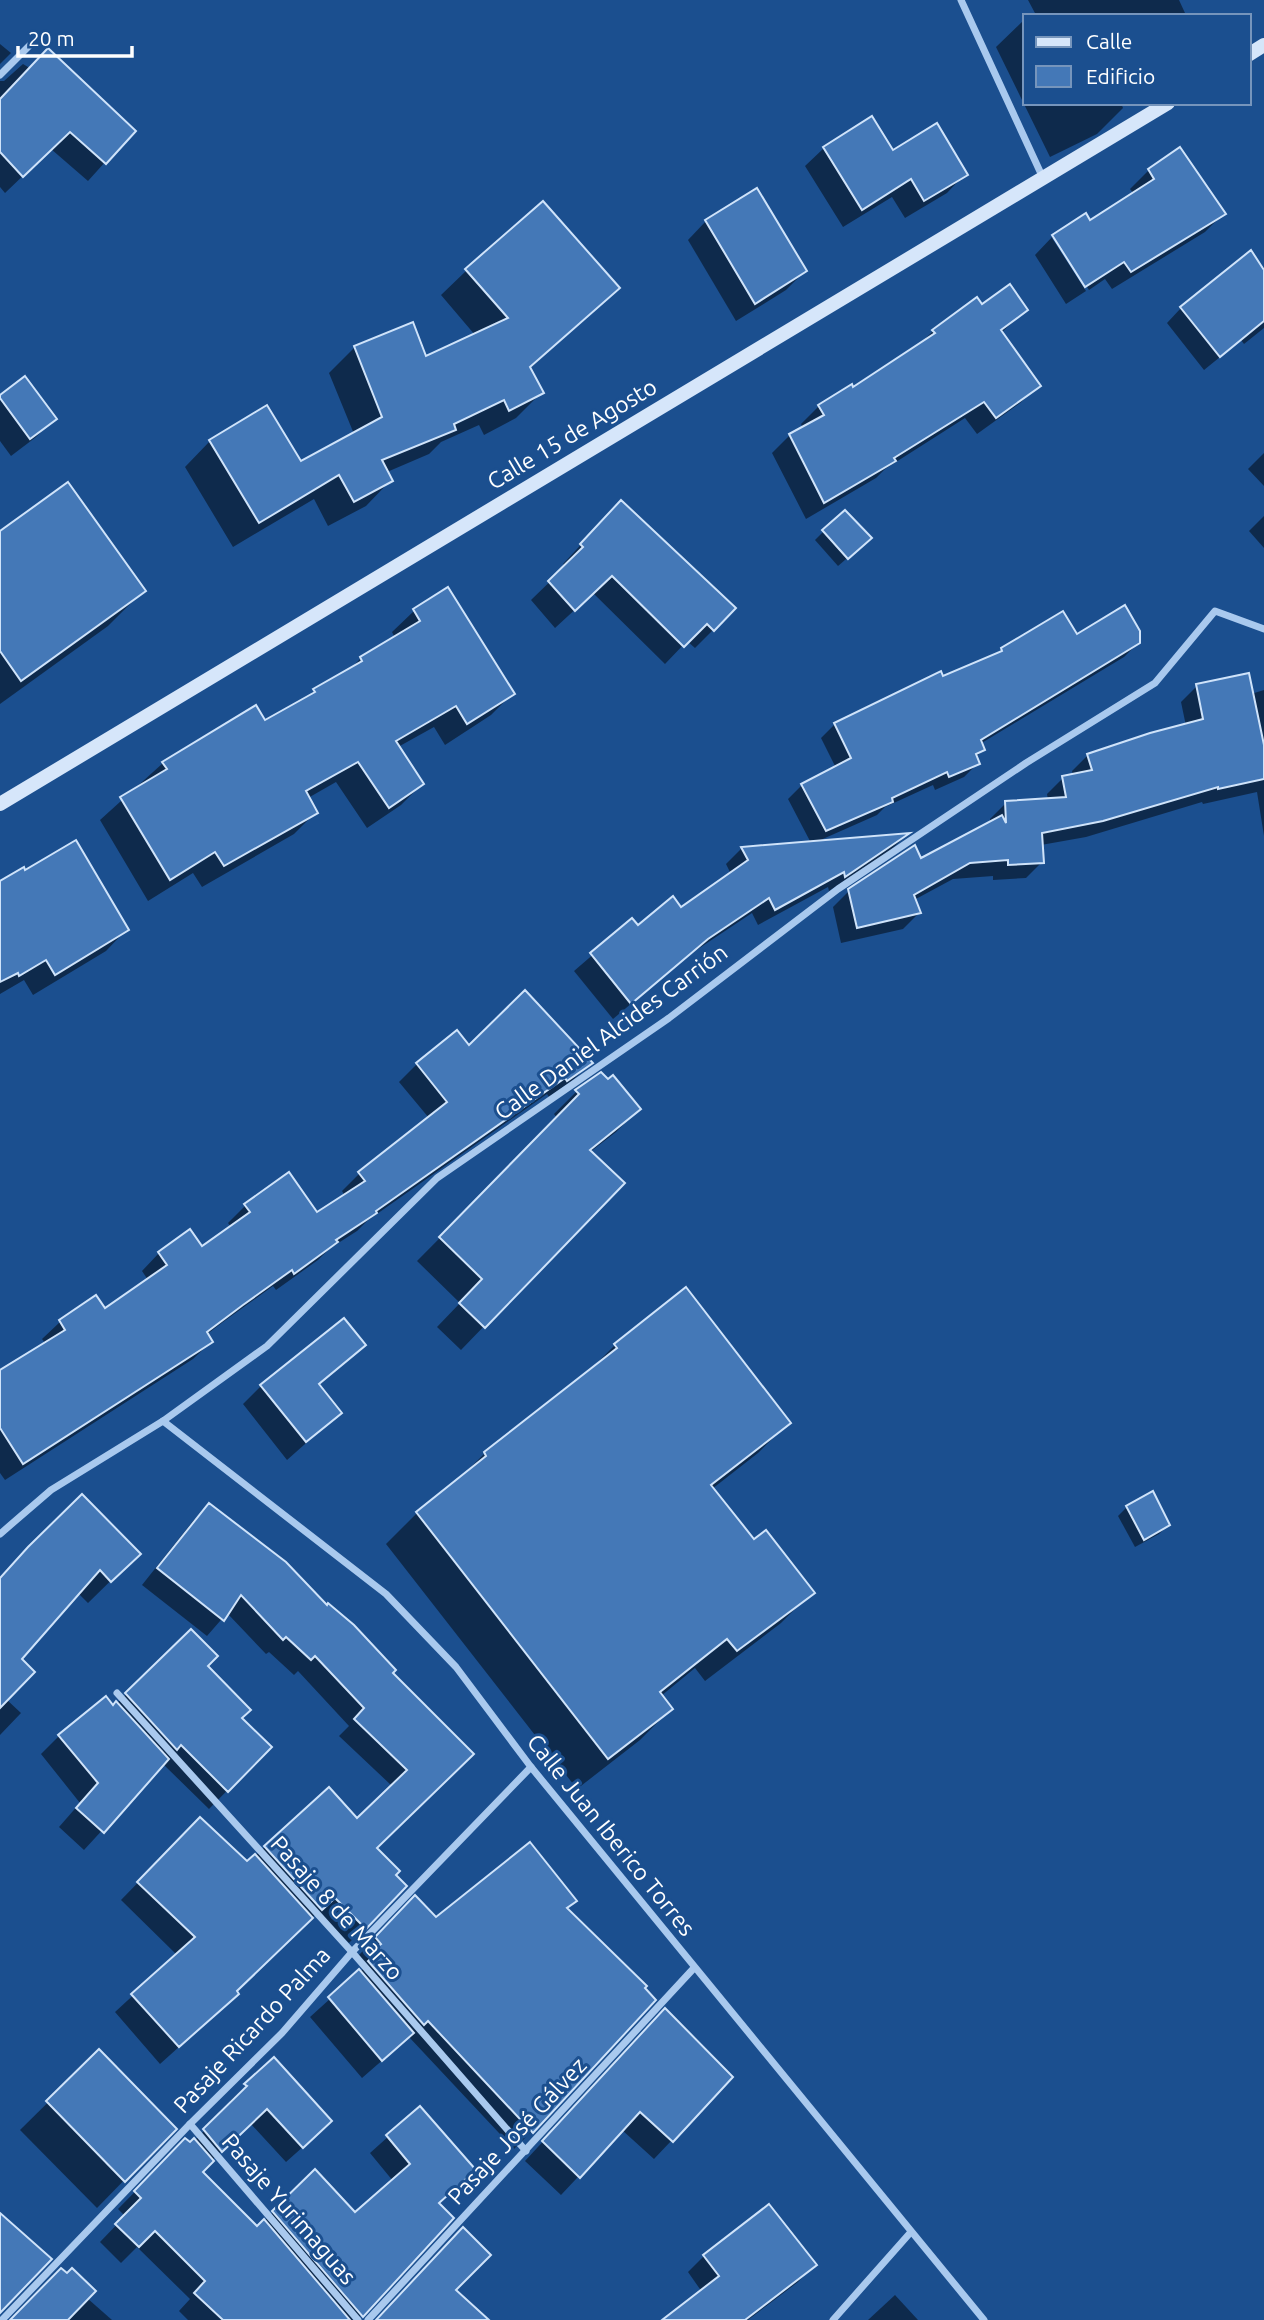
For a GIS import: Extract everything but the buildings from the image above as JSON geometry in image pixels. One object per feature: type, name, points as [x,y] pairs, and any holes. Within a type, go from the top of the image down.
[{"type":"street","points":[[961,0],[1044,178]]},
{"type":"street","points":[[0,75],[29,46]]},
{"type":"street","name":"Calle 15 de Agosto","points":[[0,804],[1165,105]]},
{"type":"street","name":"Calle Daniel Alcides Carrión","points":[[0,1534],[51,1490],[163,1422],[267,1346],[438,1178],[669,1018],[838,889],[1026,763],[1155,683],[1215,611],[1264,629]]},
{"type":"street","name":"Calle Juan Iberico Torres","points":[[163,1422],[386,1594],[456,1667],[531,1767],[984,2320]]},
{"type":"street","name":"Pasaje 8 de Marzo","points":[[117,1693],[352,1952],[526,2151]]},
{"type":"street","name":"Pasaje Ricardo Palma","points":[[2,2320],[190,2124],[282,2033],[352,1952],[531,1767]]},
{"type":"street","name":"Pasaje José Gálvez","points":[[368,2320],[694,1968]]},
{"type":"street","name":"Pasaje Yurimaguas","points":[[190,2124],[358,2320]]},
{"type":"street","points":[[833,2320],[910,2232]]}]
